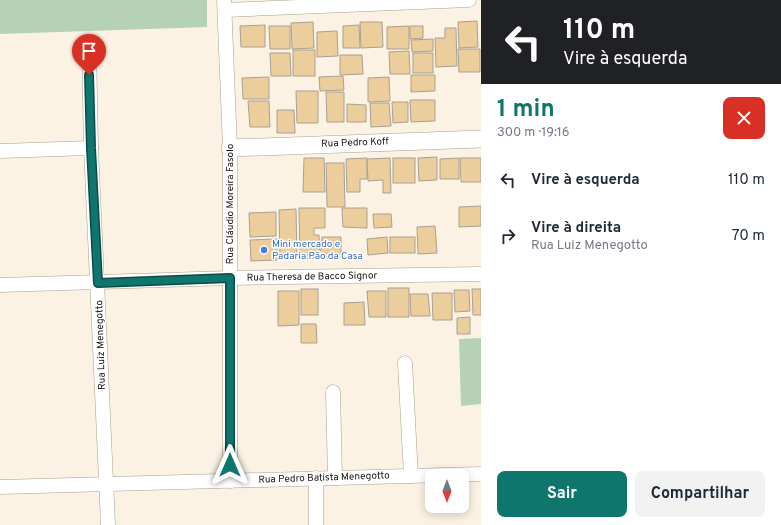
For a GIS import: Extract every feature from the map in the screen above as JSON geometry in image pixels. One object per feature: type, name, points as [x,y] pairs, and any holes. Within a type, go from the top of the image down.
[{"type":"street","points":[[224,5],[469,0]]},
{"type":"street","name":"Rua Cláudio Moreira Fasolo","points":[[224,5],[230,148],[230,481]]},
{"type":"street","name":"Rua Luiz Menegotto","points":[[89,46],[91,148],[108,525]]},
{"type":"street","name":"Rua Pedro Koff","points":[[230,148],[481,138]]},
{"type":"street","points":[[0,151],[91,148]]},
{"type":"street","name":"Rua Theresa de Bacco Signor","points":[[0,284],[98,283],[230,278],[481,274]]},
{"type":"street","points":[[405,364],[411,476]]},
{"type":"street","points":[[333,392],[335,478]]},
{"type":"street","name":"Rua Pedro Batista Menegotto","points":[[0,487],[481,474]]},
{"type":"street","points":[[316,478],[316,525]]},
{"type":"green space","points":[[0,0],[207,0],[207,27],[0,34]]},
{"type":"green space","points":[[481,338],[481,404],[461,406],[459,339]]},
{"type":"building","points":[[477,21],[478,47],[459,48],[458,22]]},
{"type":"building","points":[[313,22],[314,48],[292,49],[291,23]]},
{"type":"building","points":[[360,22],[382,22],[383,47],[361,48]]},
{"type":"building","points":[[265,25],[265,47],[241,47],[240,26]]},
{"type":"building","points":[[359,25],[360,48],[343,48],[343,26]]},
{"type":"building","points":[[269,26],[290,26],[290,49],[270,49]]},
{"type":"building","points":[[409,26],[409,49],[387,49],[387,27]]},
{"type":"building","points":[[410,26],[423,26],[423,38],[410,39]]},
{"type":"building","points":[[445,28],[456,28],[457,66],[436,67],[435,38],[445,38]]},
{"type":"building","points":[[337,31],[338,56],[317,57],[317,32]]},
{"type":"building","points":[[433,39],[433,51],[412,52],[411,40]]},
{"type":"building","points":[[458,49],[480,49],[480,72],[459,72]]},
{"type":"building","points":[[293,50],[315,50],[315,76],[293,76]]},
{"type":"building","points":[[409,51],[410,74],[390,74],[389,52]]},
{"type":"building","points":[[270,53],[290,53],[291,76],[271,76]]},
{"type":"building","points":[[413,53],[433,53],[433,73],[413,73]]},
{"type":"building","points":[[340,55],[362,55],[363,74],[340,75]]},
{"type":"building","points":[[411,75],[435,75],[435,91],[411,92]]},
{"type":"building","points":[[343,76],[344,90],[320,91],[319,77]]},
{"type":"building","points":[[269,77],[269,99],[243,99],[242,78]]},
{"type":"building","points":[[389,77],[390,101],[368,102],[368,78]]},
{"type":"building","points":[[296,91],[318,91],[318,123],[297,123]]},
{"type":"building","points":[[326,92],[344,92],[344,122],[327,122]]},
{"type":"building","points":[[410,100],[435,100],[435,121],[411,122]]},
{"type":"building","points":[[248,101],[269,101],[270,127],[250,127]]},
{"type":"building","points":[[392,102],[408,102],[408,122],[393,123]]},
{"type":"building","points":[[370,103],[389,103],[391,126],[371,127]]},
{"type":"building","points":[[347,104],[366,105],[366,122],[347,122]]},
{"type":"building","points":[[277,110],[294,110],[295,133],[277,133]]},
{"type":"building","points":[[437,157],[437,180],[419,181],[418,158]]},
{"type":"building","points":[[304,158],[324,158],[325,192],[303,192]]},
{"type":"building","points":[[367,158],[367,179],[360,179],[360,192],[347,192],[346,159]]},
{"type":"building","points":[[390,158],[391,193],[383,193],[383,180],[368,181],[367,159]]},
{"type":"building","points":[[393,158],[415,158],[415,183],[393,183]]},
{"type":"building","points":[[459,158],[459,179],[440,179],[440,159]]},
{"type":"building","points":[[460,158],[481,158],[481,182],[461,182]]},
{"type":"building","points":[[326,163],[344,163],[345,207],[327,207]]},
{"type":"building","points":[[481,206],[481,226],[459,227],[459,207]]},
{"type":"building","points":[[299,208],[325,208],[325,228],[314,228],[314,235],[319,235],[320,258],[300,258]]},
{"type":"building","points":[[342,208],[367,208],[367,228],[343,227]]},
{"type":"building","points":[[296,209],[297,257],[280,258],[279,210]]},
{"type":"building","points":[[276,212],[276,236],[250,237],[249,213]]},
{"type":"building","points":[[373,214],[391,214],[392,227],[374,228]]},
{"type":"building","points":[[435,226],[437,253],[418,254],[417,227]]},
{"type":"building","points":[[322,237],[341,237],[341,257],[320,257]]},
{"type":"building","points":[[387,237],[388,253],[368,255],[367,239]]},
{"type":"building","points":[[390,237],[415,237],[415,253],[390,253]]},
{"type":"building","name":"Mini mercado e Padaria Pão da Casa","points":[[277,239],[277,260],[251,261],[250,240]]},
{"type":"building","points":[[388,288],[409,288],[409,317],[388,317]]},
{"type":"building","points":[[301,289],[318,289],[318,315],[301,315]]},
{"type":"building","points":[[472,289],[481,289],[481,315],[473,315]]},
{"type":"building","points":[[454,290],[469,290],[470,311],[455,312]]},
{"type":"building","points":[[278,291],[299,291],[299,325],[278,326]]},
{"type":"building","points":[[367,291],[386,291],[386,317],[369,317]]},
{"type":"building","points":[[432,293],[452,293],[452,320],[433,320]]},
{"type":"building","points":[[410,294],[428,294],[430,316],[411,316]]},
{"type":"building","points":[[364,302],[365,325],[344,325],[344,303]]},
{"type":"building","points":[[470,317],[470,334],[457,334],[457,318]]},
{"type":"building","points":[[301,324],[316,324],[317,343],[301,343]]},
{"type":"place","name":"Mini mercado e Padaria Pão da Casa","points":[[264,250]]},
{"type":"route","points":[[89,75],[98,283],[230,278],[230,465]]}]
